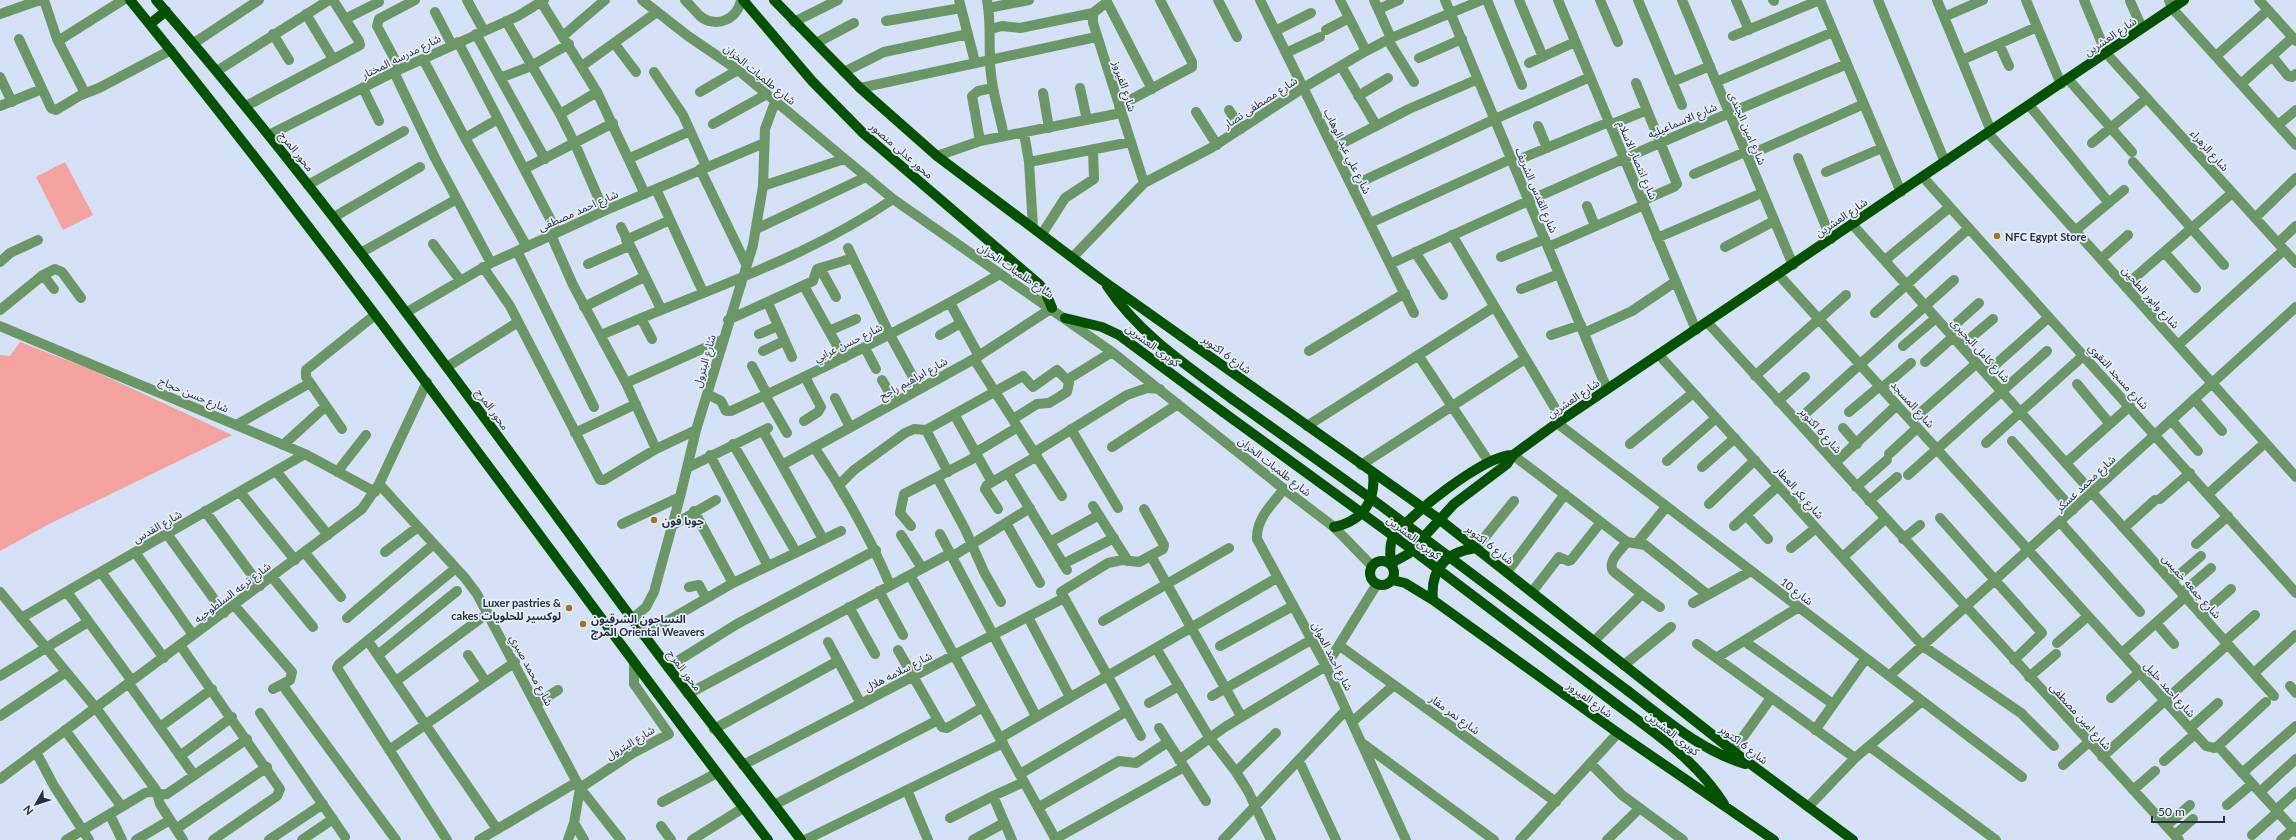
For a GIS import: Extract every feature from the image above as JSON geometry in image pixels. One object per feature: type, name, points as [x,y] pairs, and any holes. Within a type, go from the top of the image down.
[{"type":"main road","points":[[130,0],[171,50],[427,382],[634,663],[768,840]]},
{"type":"main road","name":"محور المرج","points":[[156,0],[246,106],[362,252],[643,634],[714,729],[801,840]]},
{"type":"main road","name":"محور عدلى منصور","points":[[742,0],[812,81],[838,108],[892,159],[1039,284],[1045,291],[1052,308]]},
{"type":"main road","name":"محور عدلى منصور","points":[[774,0],[860,88],[936,156],[1102,280]]},
{"type":"main road","name":"شارع العشرين","points":[[1390,564],[1408,554],[1454,504],[1507,464],[1513,455],[1559,422],[2064,82],[2142,28],[2171,4],[2184,0]]},
{"type":"main road","points":[[150,24],[166,11]]},
{"type":"main road","name":"كوبرى العشرين","points":[[1102,280],[1122,308],[1146,334],[1232,399],[1380,506],[1694,740],[1712,751],[1753,766]]},
{"type":"main road","name":"شارع 6 اكتوبر","points":[[1102,280],[1373,474],[1439,519],[1753,766],[1853,840]]},
{"type":"main road","name":"كوبرى العشرين","points":[[1065,318],[1102,327],[1119,335],[1414,551],[1684,755],[1700,771],[1726,808]]},
{"type":"main road","name":"شارع العشرين","points":[[1390,564],[1391,541],[1422,507],[1489,462],[1502,456],[1513,455]]},
{"type":"main road","points":[[1334,527],[1346,524],[1357,518],[1366,510],[1372,499],[1374,487],[1373,474]]},
{"type":"main road","points":[[1433,600],[1432,587],[1435,574],[1441,563],[1457,552],[1476,548]]},
{"type":"main road","points":[[1383,561],[1390,564],[1394,572],[1392,580],[1385,584],[1377,584],[1371,576],[1372,566],[1383,561]]},
{"type":"main road","name":"شارع الفيروز","points":[[1392,580],[1405,584],[1433,600],[1618,734],[1774,840]]},
{"type":"street","points":[[0,14],[40,0]]},
{"type":"street","points":[[44,0],[58,41],[85,93]]},
{"type":"street","points":[[58,41],[123,0]]},
{"type":"street","points":[[194,43],[260,0]]},
{"type":"street","points":[[216,71],[329,0]]},
{"type":"street","points":[[246,106],[360,44],[333,0]]},
{"type":"street","points":[[414,0],[379,19],[376,22],[377,26],[431,151],[457,199],[500,291],[518,322],[599,479],[602,481],[656,449],[696,430]]},
{"type":"street","points":[[467,0],[500,78],[545,159]]},
{"type":"street","points":[[500,78],[531,66],[566,40],[605,0]]},
{"type":"street","name":"شارع طلمبات الخزان","points":[[642,0],[738,70],[893,198],[1000,274],[1052,308],[1160,389],[1284,489],[1334,527],[1372,566]]},
{"type":"street","points":[[685,0],[700,16],[715,22],[730,18],[736,13],[742,0]]},
{"type":"street","points":[[794,22],[838,0]]},
{"type":"street","points":[[1004,136],[993,88],[990,59],[991,29],[988,4],[1029,0]]},
{"type":"street","points":[[936,156],[980,141],[1086,120],[1120,110],[1190,69],[1193,64],[1160,0]]},
{"type":"street","points":[[1218,0],[1237,37]]},
{"type":"street","points":[[1340,0],[1366,51]]},
{"type":"street","points":[[1399,0],[1377,5],[1390,39],[1414,82]]},
{"type":"street","name":"شارع القدس الشريف","points":[[1446,0],[1607,389]]},
{"type":"street","name":"شارع مصطفى نصار","points":[[1073,258],[1144,183],[1217,144],[1304,88],[1366,51],[1390,39],[1482,0]]},
{"type":"street","points":[[1487,0],[1522,85]]},
{"type":"street","points":[[1519,0],[1543,57]]},
{"type":"street","name":"شارع انتصار الاسلام","points":[[1558,0],[1696,330]]},
{"type":"street","points":[[1600,0],[1618,42]]},
{"type":"street","points":[[1638,0],[1682,105]]},
{"type":"street","name":"شارع امين الجندى","points":[[1682,0],[1792,265]]},
{"type":"street","points":[[1736,0],[1748,30]]},
{"type":"street","points":[[1733,36],[1820,0],[1901,192]]},
{"type":"street","points":[[1878,0],[1945,162]]},
{"type":"street","name":"شارع وابور الطحين","points":[[1937,0],[1962,60],[1989,132],[2296,478]]},
{"type":"street","points":[[1944,17],[1983,0]]},
{"type":"street","points":[[2026,0],[2037,27],[2064,82],[2111,127],[2133,157],[2224,265]]},
{"type":"street","name":"شارع الزهراء","points":[[2084,0],[2106,53],[2296,263]]},
{"type":"street","points":[[2240,84],[2294,39],[2259,0]]},
{"type":"street","points":[[542,1],[597,92],[630,158],[645,194]]},
{"type":"street","name":"شارع مدرسه المختار","points":[[269,135],[397,71],[506,21],[542,1]]},
{"type":"street","points":[[991,29],[1002,26],[1020,28],[1093,14],[1106,1],[1152,90]]},
{"type":"street","name":"شارع علي عبد الوهاب","points":[[1263,1],[1275,31],[1414,313]]},
{"type":"street","points":[[2130,1],[2142,28]]},
{"type":"street","points":[[346,19],[379,2]]},
{"type":"street","points":[[886,21],[960,4],[975,62]]},
{"type":"street","points":[[2171,4],[2240,84],[2296,145]]},
{"type":"street","points":[[2216,56],[2268,10]]},
{"type":"street","points":[[435,12],[498,119],[524,169],[554,234],[584,307],[601,335],[626,383],[656,449]]},
{"type":"street","points":[[582,66],[657,12]]},
{"type":"street","points":[[1275,31],[1310,13]]},
{"type":"street","points":[[306,14],[333,59]]},
{"type":"street","name":"شارع الفيروز","points":[[1093,14],[1096,37],[1144,183]]},
{"type":"street","points":[[1286,53],[1323,34],[1349,18]]},
{"type":"street","points":[[506,21],[560,114],[575,144],[604,211]]},
{"type":"street","points":[[816,43],[854,23]]},
{"type":"street","points":[[1962,60],[2037,27]]},
{"type":"street","points":[[1716,82],[1833,32]]},
{"type":"street","points":[[273,34],[289,60]]},
{"type":"street","points":[[844,72],[884,52],[968,34]]},
{"type":"street","points":[[860,88],[1096,37]]},
{"type":"street","points":[[18,39],[51,108],[56,110],[85,93],[99,88],[171,50]]},
{"type":"street","points":[[1419,58],[1462,39]]},
{"type":"street","points":[[1529,63],[1575,42]]},
{"type":"street","points":[[614,43],[636,72]]},
{"type":"street","points":[[1999,44],[2009,66]]},
{"type":"street","points":[[2272,56],[2288,76],[2293,77],[2296,74]]},
{"type":"street","points":[[423,59],[522,249],[594,406]]},
{"type":"street","name":"شارع الاسماعيليه","points":[[1390,264],[1528,200],[1729,113],[1847,64]]},
{"type":"street","points":[[1341,66],[1376,125]]},
{"type":"street","points":[[1672,82],[1710,66]]},
{"type":"street","points":[[700,92],[738,70]]},
{"type":"street","points":[[654,72],[674,100],[690,131],[703,168],[746,264]]},
{"type":"street","points":[[0,77],[12,102]]},
{"type":"street","points":[[1352,186],[1495,119],[1590,77]]},
{"type":"street","points":[[1358,96],[1388,78]]},
{"type":"street","points":[[1333,148],[1376,125],[1478,79]]},
{"type":"street","points":[[1501,257],[1596,226],[1643,203],[1677,184],[1636,83]]},
{"type":"street","points":[[363,88],[378,121]]},
{"type":"street","points":[[980,141],[972,96],[978,91],[993,88]]},
{"type":"street","points":[[1080,88],[1086,120]]},
{"type":"street","points":[[0,106],[42,89]]},
{"type":"street","points":[[560,114],[597,92]]},
{"type":"street","points":[[1043,93],[1049,128]]},
{"type":"street","points":[[713,124],[767,94]]},
{"type":"street","points":[[2092,143],[2147,98]]},
{"type":"street","name":"شارع البترول","points":[[632,619],[646,606],[652,597],[673,525],[706,394],[756,229],[763,186],[764,143],[769,115],[775,102]]},
{"type":"street","points":[[1694,174],[1746,154],[1864,104]]},
{"type":"street","points":[[2030,105],[2109,203]]},
{"type":"street","points":[[1228,110],[1241,129]]},
{"type":"street","points":[[1370,224],[1512,161],[1647,110]]},
{"type":"street","points":[[2278,125],[2296,110]]},
{"type":"street","points":[[1196,112],[1217,144]]},
{"type":"street","points":[[465,138],[498,119]]},
{"type":"street","points":[[524,169],[575,144],[613,123]]},
{"type":"street","points":[[1538,126],[1547,148]]},
{"type":"street","points":[[308,185],[404,131]]},
{"type":"street","points":[[630,158],[690,131]]},
{"type":"street","points":[[1024,133],[1029,162],[1033,227]]},
{"type":"street","points":[[1029,162],[1131,142]]},
{"type":"street","name":"شارع احمد مصطفى","points":[[407,312],[487,265],[656,188],[764,143]]},
{"type":"street","points":[[1826,172],[1882,148]]},
{"type":"street","points":[[1042,234],[1065,198],[1094,179],[1093,149]]},
{"type":"street","points":[[1798,158],[1831,238]]},
{"type":"street","points":[[763,186],[844,159]]},
{"type":"street","points":[[334,217],[420,167]]},
{"type":"street","points":[[756,229],[866,177]]},
{"type":"street","name":"شارع مسجد التقوي","points":[[1923,177],[2130,406],[2296,593]]},
{"type":"street","points":[[2255,218],[2296,178]]},
{"type":"street","points":[[656,188],[703,292]]},
{"type":"street","points":[[2076,231],[2124,190]]},
{"type":"street","points":[[1657,238],[1762,193]]},
{"type":"street","points":[[2125,286],[2232,193]]},
{"type":"street","points":[[601,335],[820,242],[863,218],[893,198]]},
{"type":"street","points":[[362,252],[457,199]]},
{"type":"street","points":[[1587,206],[1596,226]]},
{"type":"street","points":[[1885,260],[1950,207]]},
{"type":"street","points":[[588,264],[670,220]]},
{"type":"street","points":[[1725,247],[1774,221]]},
{"type":"street","name":"شارع كامل البحيرى","points":[[1852,224],[2092,492]]},
{"type":"street","points":[[2178,345],[2281,247],[2296,226]]},
{"type":"street","points":[[621,227],[660,309]]},
{"type":"street","points":[[1875,313],[1969,228]]},
{"type":"street","points":[[1452,235],[1526,359],[1559,422]]},
{"type":"street","points":[[2101,259],[2128,235]]},
{"type":"street","points":[[0,262],[10,253],[38,240]]},
{"type":"street","points":[[433,244],[460,280]]},
{"type":"street","points":[[848,248],[890,335],[919,388]]},
{"type":"street","points":[[1415,252],[1443,295]]},
{"type":"street","points":[[2164,252],[2196,288]]},
{"type":"street","points":[[728,320],[768,303],[815,280],[815,271],[820,268],[853,258]]},
{"type":"street","points":[[820,268],[836,297]]},
{"type":"street","points":[[0,310],[52,269],[59,270],[81,298]]},
{"type":"street","name":"شارع حسن عرابي","points":[[706,394],[720,401],[728,411],[766,395],[865,348],[950,303],[1000,274]]},
{"type":"street","points":[[1521,289],[1559,274]]},
{"type":"street","name":"شارع المسجد","points":[[1778,274],[2029,551]]},
{"type":"street","points":[[43,275],[54,289]]},
{"type":"street","points":[[584,307],[644,277]]},
{"type":"street","points":[[1797,421],[1954,280]]},
{"type":"street","points":[[1551,335],[1582,329],[1632,311],[1675,282]]},
{"type":"street","points":[[804,286],[844,358]]},
{"type":"street","points":[[1309,351],[1405,293]]},
{"type":"street","points":[[1756,376],[1846,296]]},
{"type":"street","points":[[768,303],[792,357]]},
{"type":"street","points":[[950,303],[994,390],[1062,496]]},
{"type":"street","points":[[1925,362],[1979,303]]},
{"type":"street","points":[[1307,426],[1494,307]]},
{"type":"street","name":"شارع محمد عسكر","points":[[1889,676],[2029,551],[2155,434],[2296,307]]},
{"type":"street","name":"شارع ابراهيم راجح","points":[[782,465],[976,357],[1052,308]]},
{"type":"street","points":[[342,429],[306,377],[306,370],[375,315]]},
{"type":"street","points":[[1986,373],[2049,317]]},
{"type":"street","points":[[641,318],[652,340]]},
{"type":"street","points":[[829,331],[856,318]]},
{"type":"street","points":[[1902,346],[1936,318]]},
{"type":"street","points":[[1961,346],[1993,319]]},
{"type":"street","points":[[447,367],[518,322]]},
{"type":"street","name":"شارع 6 اكتوبر","points":[[1707,322],[1965,608]]},
{"type":"street","points":[[940,335],[961,324]]},
{"type":"street","points":[[759,334],[778,326]]},
{"type":"street","name":"شارع حسن حجاج","points":[[2,329],[305,454],[337,472],[377,488]]},
{"type":"street","points":[[626,383],[722,340]]},
{"type":"street","points":[[763,351],[784,341]]},
{"type":"street","points":[[865,348],[876,369]]},
{"type":"street","points":[[1908,475],[2047,351]]},
{"type":"street","points":[[1013,419],[1037,404],[1048,403],[1067,392],[1068,381],[1072,376],[1112,352]]},
{"type":"street","points":[[1418,354],[1489,462]]},
{"type":"street","name":"شارع بكر العطار","points":[[1659,355],[1923,646],[2021,713],[2054,746]]},
{"type":"street","points":[[1986,442],[2084,355]]},
{"type":"street","points":[[1361,465],[1451,405],[1526,359]]},
{"type":"street","points":[[1849,412],[1911,363]]},
{"type":"street","points":[[1856,487],[1888,457],[1914,424],[1977,363]]},
{"type":"street","points":[[752,366],[787,433]]},
{"type":"street","points":[[840,484],[854,470],[905,433],[914,429],[926,430],[994,390],[1023,376],[1034,387],[1057,370],[1068,381]]},
{"type":"street","points":[[804,421],[821,407],[805,376]]},
{"type":"street","points":[[1778,401],[1805,377]]},
{"type":"street","points":[[882,380],[895,402]]},
{"type":"street","name":"شارع ترعه السلطوحيه","points":[[0,779],[295,560],[362,508],[377,488],[427,382]]},
{"type":"street","points":[[236,425],[310,383]]},
{"type":"street","points":[[2077,384],[2110,424]]},
{"type":"street","points":[[998,509],[985,489],[992,482],[1008,473],[1071,429],[1132,392],[1147,388],[1160,389]]},
{"type":"street","points":[[1630,444],[1693,393]]},
{"type":"street","points":[[835,398],[850,427]]},
{"type":"street","points":[[2194,399],[2222,431]]},
{"type":"street","points":[[575,433],[636,404]]},
{"type":"street","points":[[1112,447],[1178,404]]},
{"type":"street","points":[[1835,464],[1897,405]]},
{"type":"street","points":[[283,445],[326,406]]},
{"type":"street","points":[[2066,463],[2130,406]]},
{"type":"street","points":[[954,414],[992,482]]},
{"type":"street","points":[[1666,461],[1716,418]]},
{"type":"street","points":[[2171,420],[2198,451]]},
{"type":"street","name":"شارع 10","points":[[1559,422],[1666,507],[2022,777]]},
{"type":"street","points":[[911,526],[900,513],[902,497],[972,459],[976,454],[1018,428]]},
{"type":"street","points":[[1843,428],[1856,444]]},
{"type":"street","points":[[1071,429],[1118,508]]},
{"type":"street","points":[[687,468],[710,455],[765,430],[782,465],[823,539]]},
{"type":"street","points":[[926,430],[948,472]]},
{"type":"street","points":[[337,472],[366,435]]},
{"type":"street","points":[[1702,467],[1735,438]]},
{"type":"street","points":[[2012,441],[2073,510]]},
{"type":"street","points":[[2208,494],[2265,443]]},
{"type":"street","points":[[733,444],[796,552]]},
{"type":"street","points":[[814,447],[840,484],[876,550],[890,585]]},
{"type":"street","name":"شارع القدس","points":[[21,618],[305,454]]},
{"type":"street","points":[[710,455],[768,566]]},
{"type":"street","points":[[1513,455],[1601,522],[1632,542],[1645,545],[1708,595]]},
{"type":"street","points":[[1709,504],[1755,460]]},
{"type":"street","points":[[276,471],[328,535]]},
{"type":"street","points":[[1008,473],[1065,567],[1114,538]]},
{"type":"street","points":[[2124,528],[2190,473]]},
{"type":"street","points":[[938,477],[1001,602]]},
{"type":"street","points":[[1869,501],[1897,477]]},
{"type":"street","points":[[1734,526],[1778,486]]},
{"type":"street","name":"شارع محمد صبري","points":[[377,488],[418,527],[456,568],[477,594],[515,662],[578,785],[621,840]]},
{"type":"street","name":"شارع احمد الموان","points":[[1284,489],[1256,528],[1256,539],[1326,666],[1406,840]]},
{"type":"street","points":[[240,492],[295,560]]},
{"type":"street","name":"شارع جمعه خميس","points":[[2092,492],[2254,673],[2270,699],[2218,746]]},
{"type":"street","points":[[1507,572],[1565,494]]},
{"type":"street","points":[[622,524],[680,497]]},
{"type":"street","points":[[673,525],[694,511],[716,500]]},
{"type":"street","points":[[1476,548],[1514,501]]},
{"type":"street","points":[[1093,506],[1128,561]]},
{"type":"street","points":[[1660,607],[1613,571],[1611,567],[1612,562],[1666,507]]},
{"type":"street","points":[[688,694],[910,574],[972,546],[1030,508]]},
{"type":"street","points":[[1141,736],[1061,592],[1064,588],[1108,563],[1122,560],[1140,562],[1163,549],[1164,545],[1144,509]]},
{"type":"street","points":[[694,511],[733,584]]},
{"type":"street","points":[[205,512],[260,586]]},
{"type":"street","points":[[1746,514],[1768,539]]},
{"type":"street","points":[[1050,542],[1099,515]]},
{"type":"street","points":[[2196,544],[2228,516]]},
{"type":"street","points":[[1940,518],[2042,633],[2014,660]]},
{"type":"street","points":[[1843,557],[1885,519]]},
{"type":"street","points":[[1532,592],[1558,557],[1568,561],[1571,560],[1601,522]]},
{"type":"street","points":[[2060,522],[2140,612]]},
{"type":"street","points":[[1006,523],[1040,583]]},
{"type":"street","points":[[1903,539],[1920,525]]},
{"type":"street","points":[[385,552],[418,527]]},
{"type":"street","points":[[1791,548],[1816,528]]},
{"type":"street","points":[[643,634],[706,598],[841,531]]},
{"type":"street","points":[[167,534],[224,613]]},
{"type":"street","points":[[940,534],[952,554],[1036,716]]},
{"type":"street","points":[[901,535],[922,568]]},
{"type":"street","points":[[347,618],[434,544]]},
{"type":"street","points":[[1103,621],[1229,548]]},
{"type":"street","points":[[668,666],[737,624],[876,550]]},
{"type":"street","name":"شارع احمد خليل","points":[[2029,551],[2206,746],[2214,748],[2218,746]]},
{"type":"street","points":[[135,552],[194,635]]},
{"type":"street","points":[[305,552],[341,597]]},
{"type":"street","points":[[1152,556],[1191,629],[1241,716]]},
{"type":"street","points":[[2172,581],[2201,556]]},
{"type":"street","points":[[447,840],[338,672],[339,664],[456,568]]},
{"type":"street","points":[[2122,654],[2156,623],[2211,568]]},
{"type":"street","points":[[1693,603],[1751,571]]},
{"type":"street","points":[[101,572],[164,658]]},
{"type":"street","points":[[910,574],[1056,839],[1182,763],[1209,738],[1241,716],[1326,666],[1340,646],[1377,584]]},
{"type":"street","points":[[272,577],[313,627]]},
{"type":"street","points":[[805,840],[907,790],[1002,740],[1036,716],[1191,629],[1277,578]]},
{"type":"street","points":[[689,587],[699,585],[706,598]]},
{"type":"street","points":[[2201,614],[2232,589]]},
{"type":"street","points":[[378,655],[457,591]]},
{"type":"street","points":[[879,591],[903,635]]},
{"type":"street","points":[[0,592],[96,708],[157,794],[160,804],[183,840]]},
{"type":"street","points":[[66,592],[194,775]]},
{"type":"street","points":[[1594,641],[1642,594]]},
{"type":"street","name":"شارع سلامه هلال","points":[[743,765],[1064,598]]},
{"type":"street","points":[[234,605],[292,672],[291,678],[284,684],[273,689]]},
{"type":"street","points":[[1220,646],[1293,606]]},
{"type":"street","points":[[849,607],[875,654]]},
{"type":"street","points":[[1716,658],[1798,607]]},
{"type":"street","name":"شارع امين مصطفى","points":[[1965,608],[2177,838]]},
{"type":"street","points":[[396,681],[488,613]]},
{"type":"street","points":[[2102,757],[2256,615]]},
{"type":"street","points":[[2057,643],[2088,616]]},
{"type":"street","points":[[1028,617],[1070,697]]},
{"type":"street","points":[[0,676],[88,622]]},
{"type":"street","points":[[2156,623],[2174,644]]},
{"type":"street","points":[[1624,665],[1671,627]]},
{"type":"street","points":[[2254,673],[2296,635]]},
{"type":"street","points":[[1212,696],[1311,640]]},
{"type":"street","points":[[368,641],[497,829]]},
{"type":"street","points":[[1744,641],[1833,704]]},
{"type":"street","points":[[828,642],[862,704]]},
{"type":"street","points":[[1697,644],[1855,758]]},
{"type":"street","points":[[180,645],[278,784],[280,793],[213,840]]},
{"type":"street","name":"شارع نمر مقار","points":[[1340,646],[1556,802]]},
{"type":"street","points":[[1156,648],[1209,738],[1236,772],[1255,806],[1271,840]]},
{"type":"street","points":[[898,650],[941,726],[946,728],[983,707]]},
{"type":"street","points":[[2030,677],[2056,654]]},
{"type":"street","points":[[468,655],[486,682]]},
{"type":"street","points":[[1815,730],[1866,658]]},
{"type":"street","points":[[714,729],[838,661]]},
{"type":"street","points":[[389,750],[515,662]]},
{"type":"street","name":"شارع البترول","points":[[578,785],[669,734],[634,684],[634,663]]},
{"type":"street","points":[[0,716],[66,672]]},
{"type":"street","points":[[2111,698],[2139,673]]},
{"type":"street","points":[[284,684],[286,690],[396,840]]},
{"type":"street","points":[[1352,722],[1394,685]]},
{"type":"street","points":[[1149,703],[1179,686]]},
{"type":"street","points":[[160,727],[212,689]]},
{"type":"street","points":[[536,704],[558,690]]},
{"type":"street","points":[[1733,750],[1771,698]]},
{"type":"street","points":[[1808,807],[1855,758],[1922,701]]},
{"type":"street","points":[[2164,761],[2218,703]]},
{"type":"street","points":[[1223,840],[1299,762],[1346,710]]},
{"type":"street","points":[[950,818],[993,796],[1127,711]]},
{"type":"street","points":[[260,713],[345,837]]},
{"type":"street","points":[[180,756],[232,717]]},
{"type":"street","points":[[774,804],[938,720]]},
{"type":"street","points":[[2242,773],[2296,726]]},
{"type":"street","points":[[1158,728],[1206,801]]},
{"type":"street","points":[[65,730],[122,807]]},
{"type":"street","points":[[1236,772],[1276,733]]},
{"type":"street","points":[[1520,840],[1618,734]]},
{"type":"street","points":[[66,840],[148,791],[157,794],[167,794],[247,739]]},
{"type":"street","points":[[1039,808],[1119,761],[1136,763],[1168,742]]},
{"type":"street","points":[[2063,765],[2089,742]]},
{"type":"street","points":[[1361,743],[1494,840]]},
{"type":"street","points":[[1869,746],[1996,840]]},
{"type":"street","points":[[2218,746],[2295,829],[2281,840]]},
{"type":"street","points":[[36,752],[54,786],[84,830],[89,840]]},
{"type":"street","points":[[2260,792],[2296,759]]},
{"type":"street","points":[[1299,762],[1336,840]]},
{"type":"street","points":[[1590,764],[1622,794],[1683,840]]},
{"type":"street","points":[[176,829],[266,767]]},
{"type":"street","points":[[2133,790],[2155,771]]},
{"type":"street","points":[[662,802],[717,773]]},
{"type":"street","points":[[2227,805],[2252,784]]},
{"type":"street","points":[[568,840],[574,823],[578,785]]},
{"type":"street","points":[[479,840],[578,785]]},
{"type":"street","points":[[907,790],[928,840]]},
{"type":"street","points":[[2252,835],[2296,792]]},
{"type":"street","points":[[993,796],[1012,840]]},
{"type":"street","points":[[275,838],[323,804]]},
{"type":"street","points":[[2166,826],[2190,805]]},
{"type":"street","points":[[692,840],[743,808]]},
{"type":"street","points":[[1607,840],[1640,808]]},
{"type":"street","points":[[110,814],[122,840]]},
{"type":"street","points":[[302,840],[333,819]]},
{"type":"street","points":[[2177,838],[2193,819]]},
{"type":"street","points":[[136,840],[170,820]]},
{"type":"street","points":[[574,823],[584,840]]},
{"type":"street","points":[[974,840],[1004,824]]},
{"type":"street","points":[[661,826],[671,840]]},
{"type":"shaded area","points":[[65,162],[93,215],[63,230],[36,177]]},
{"type":"shaded area","points":[[20,342],[92,370],[232,435],[49,524],[0,551],[0,355],[10,356]]},
{"type":"place","name":"NFC Egypt Store","points":[[1997,236]]},
{"type":"place","name":"جوبا فون","points":[[654,520]]},
{"type":"place","name":"Luxer pastries & cakes لوكسير للحلويات","points":[[569,608]]},
{"type":"place","name":"النساجون الشرقيون المرج Oriental Weavers","points":[[583,624]]}]
